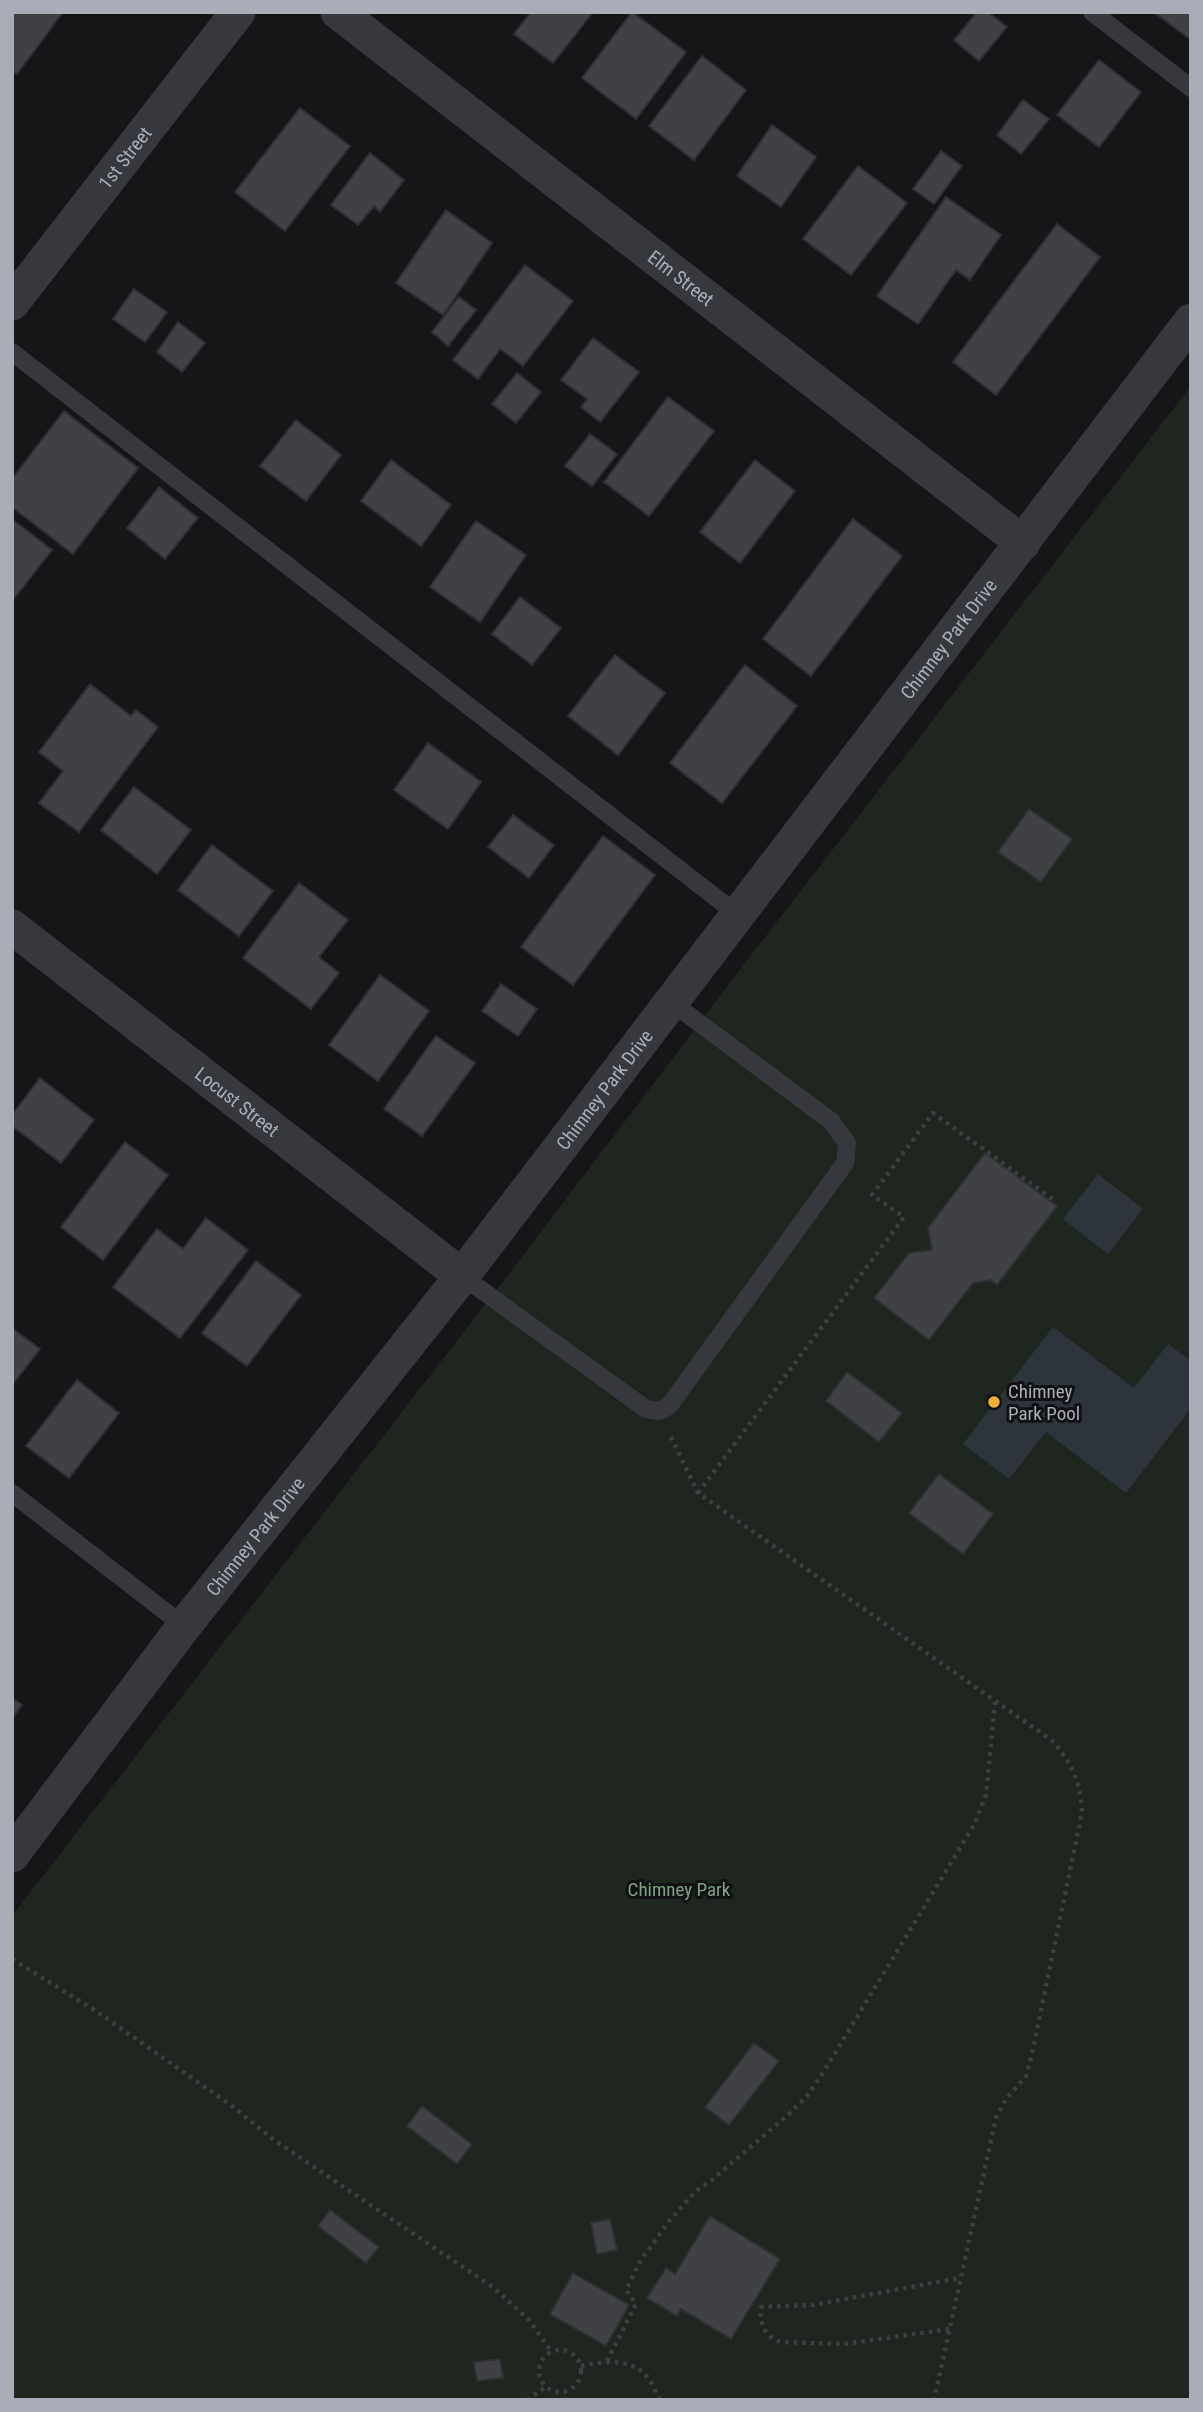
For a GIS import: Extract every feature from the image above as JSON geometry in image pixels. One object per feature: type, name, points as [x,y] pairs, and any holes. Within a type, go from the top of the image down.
[{"type":"street","name":"1st Street","points":[[12,303],[238,12]]},
{"type":"street","name":"Elm Street","points":[[338,12],[1023,543]]},
{"type":"street","name":"Chimney Park Drive","points":[[12,1855],[184,1626],[462,1276],[1191,321]]},
{"type":"street","name":"Locust Street","points":[[12,927],[462,1276]]},
{"type":"lane","points":[[1092,12],[1191,88]]},
{"type":"lane","points":[[12,352],[737,914]]},
{"type":"lane","points":[[462,1276],[646,1409],[659,1411],[669,1406],[845,1163],[847,1143],[831,1121],[671,1002]]},
{"type":"lane","points":[[12,1493],[184,1626]]},
{"type":"path","points":[[698,1493],[904,1217],[872,1195],[933,1113],[1054,1200]]},
{"type":"path","points":[[659,1411],[698,1493],[1054,1742],[1069,1762],[1080,1788],[1082,1812],[1032,2053],[1026,2076],[1006,2099],[996,2118],[934,2400]]},
{"type":"path","points":[[607,2361],[636,2304],[626,2290],[641,2260],[696,2191],[807,2096],[974,1825],[986,1795],[995,1702]]},
{"type":"path","points":[[12,1959],[96,2011],[232,2106],[274,2140],[495,2288],[529,2320],[551,2351]]},
{"type":"path","points":[[949,2329],[844,2344],[781,2342],[771,2339],[762,2328],[761,2307],[813,2305],[959,2278]]},
{"type":"path","points":[[559,2349],[573,2354],[581,2366],[577,2384],[571,2390],[562,2392],[546,2387],[540,2381],[540,2364],[551,2351],[559,2349]]},
{"type":"path","points":[[581,2366],[607,2361],[633,2365],[649,2379],[660,2400]]},
{"type":"path","points":[[527,2400],[546,2387]]},
{"type":"green space","name":"Chimney Park","points":[[1191,386],[1191,2400],[12,2400],[12,1916]]},
{"type":"shaded area","points":[[1098,1174],[1143,1209],[1108,1254],[1063,1219]]},
{"type":"shaded area","points":[[1053,1327],[1134,1388],[1168,1344],[1191,1361],[1191,1408],[1126,1493],[1046,1432],[1009,1479],[963,1444]]},
{"type":"building","points":[[12,12],[63,12],[17,74],[12,71]]},
{"type":"building","points":[[531,12],[593,12],[553,63],[514,34]]},
{"type":"building","points":[[632,12],[686,52],[636,119],[582,78]]},
{"type":"building","points":[[977,12],[988,12],[1007,27],[979,61],[954,40]]},
{"type":"building","points":[[1154,12],[1191,12],[1191,40]]},
{"type":"building","points":[[702,56],[746,90],[694,160],[649,126]]},
{"type":"building","points":[[1099,60],[1141,92],[1099,147],[1057,115]]},
{"type":"building","points":[[1023,100],[1049,119],[1021,154],[997,135]]},
{"type":"building","points":[[300,108],[350,146],[285,231],[235,192]]},
{"type":"building","points":[[772,125],[816,157],[781,207],[737,176]]},
{"type":"building","points":[[941,151],[962,166],[934,204],[913,189]]},
{"type":"building","points":[[370,153],[404,180],[380,212],[374,206],[358,225],[331,205]]},
{"type":"building","points":[[858,166],[907,203],[851,275],[803,239]]},
{"type":"building","points":[[946,197],[1001,235],[970,280],[956,270],[918,324],[877,296]]},
{"type":"building","points":[[446,210],[492,243],[443,315],[396,283]]},
{"type":"building","points":[[1057,224],[1100,257],[996,395],[953,362]]},
{"type":"building","points":[[525,265],[573,301],[523,366],[500,349],[478,379],[453,360]]},
{"type":"building","points":[[134,289],[167,312],[145,342],[113,319]]},
{"type":"building","points":[[459,297],[476,310],[448,346],[432,332]]},
{"type":"building","points":[[178,322],[205,343],[182,372],[157,352]]},
{"type":"building","points":[[593,338],[639,372],[600,422],[581,407],[587,399],[561,380]]},
{"type":"building","points":[[517,373],[541,392],[516,423],[492,404]]},
{"type":"building","points":[[668,397],[714,431],[649,516],[604,482]]},
{"type":"building","points":[[64,411],[138,468],[73,554],[12,507],[12,479]]},
{"type":"building","points":[[296,420],[341,455],[306,501],[260,466]]},
{"type":"building","points":[[590,434],[617,454],[592,486],[565,466]]},
{"type":"building","points":[[391,460],[451,505],[421,546],[361,501]]},
{"type":"building","points":[[755,460],[795,491],[740,563],[700,532]]},
{"type":"building","points":[[159,487],[198,518],[165,559],[127,528]]},
{"type":"building","points":[[12,519],[52,550],[12,601]]},
{"type":"building","points":[[853,519],[902,556],[811,676],[763,639]]},
{"type":"building","points":[[476,521],[526,555],[480,622],[430,587]]},
{"type":"building","points":[[520,597],[561,628],[532,665],[492,634]]},
{"type":"building","points":[[615,655],[665,693],[618,755],[568,716]]},
{"type":"building","points":[[745,665],[797,706],[722,803],[670,763]]},
{"type":"building","points":[[90,684],[131,716],[136,710],[158,727],[79,832],[39,803],[63,771],[39,752]]},
{"type":"building","points":[[428,743],[481,782],[448,829],[394,790]]},
{"type":"building","points":[[134,787],[191,830],[157,874],[101,830]]},
{"type":"building","points":[[1029,809],[1072,839],[1041,882],[998,852]]},
{"type":"building","points":[[513,815],[554,845],[529,878],[488,847]]},
{"type":"building","points":[[603,836],[655,875],[573,985],[521,947]]},
{"type":"building","points":[[212,845],[273,891],[239,936],[178,890]]},
{"type":"building","points":[[299,883],[348,920],[319,957],[339,973],[311,1009],[243,958]]},
{"type":"building","points":[[380,975],[429,1011],[378,1081],[329,1045]]},
{"type":"building","points":[[501,984],[537,1009],[518,1036],[482,1011]]},
{"type":"building","points":[[436,1036],[475,1063],[422,1136],[384,1109]]},
{"type":"building","points":[[40,1078],[94,1120],[61,1163],[12,1126],[12,1115]]},
{"type":"building","points":[[125,1142],[168,1175],[103,1260],[61,1227]]},
{"type":"building","points":[[985,1153],[1057,1206],[997,1285],[991,1280],[973,1283],[929,1340],[874,1298],[909,1253],[932,1250],[928,1228]]},
{"type":"building","points":[[206,1218],[248,1250],[180,1338],[113,1287],[157,1229],[183,1249]]},
{"type":"building","points":[[256,1261],[301,1295],[247,1366],[202,1333]]},
{"type":"building","points":[[12,1328],[40,1349],[12,1385]]},
{"type":"building","points":[[847,1372],[902,1413],[879,1442],[826,1401]]},
{"type":"building","points":[[77,1380],[119,1413],[69,1478],[26,1446]]},
{"type":"building","points":[[939,1474],[993,1514],[963,1554],[909,1513]]},
{"type":"building","points":[[12,1698],[22,1705],[12,1718]]},
{"type":"building","points":[[754,2043],[779,2061],[729,2125],[705,2107]]},
{"type":"building","points":[[422,2106],[472,2144],[457,2164],[407,2126]]},
{"type":"building","points":[[330,2210],[379,2247],[366,2263],[318,2226]]},
{"type":"building","points":[[710,2216],[780,2259],[731,2339],[681,2309],[677,2316],[647,2298],[666,2268],[675,2274]]},
{"type":"building","points":[[610,2219],[617,2250],[597,2254],[591,2223]]},
{"type":"building","points":[[573,2273],[629,2305],[606,2346],[550,2314]]},
{"type":"building","points":[[500,2359],[503,2378],[477,2381],[474,2362]]},
{"type":"place","name":"Chimney Park Pool","points":[[994,1402]]}]
